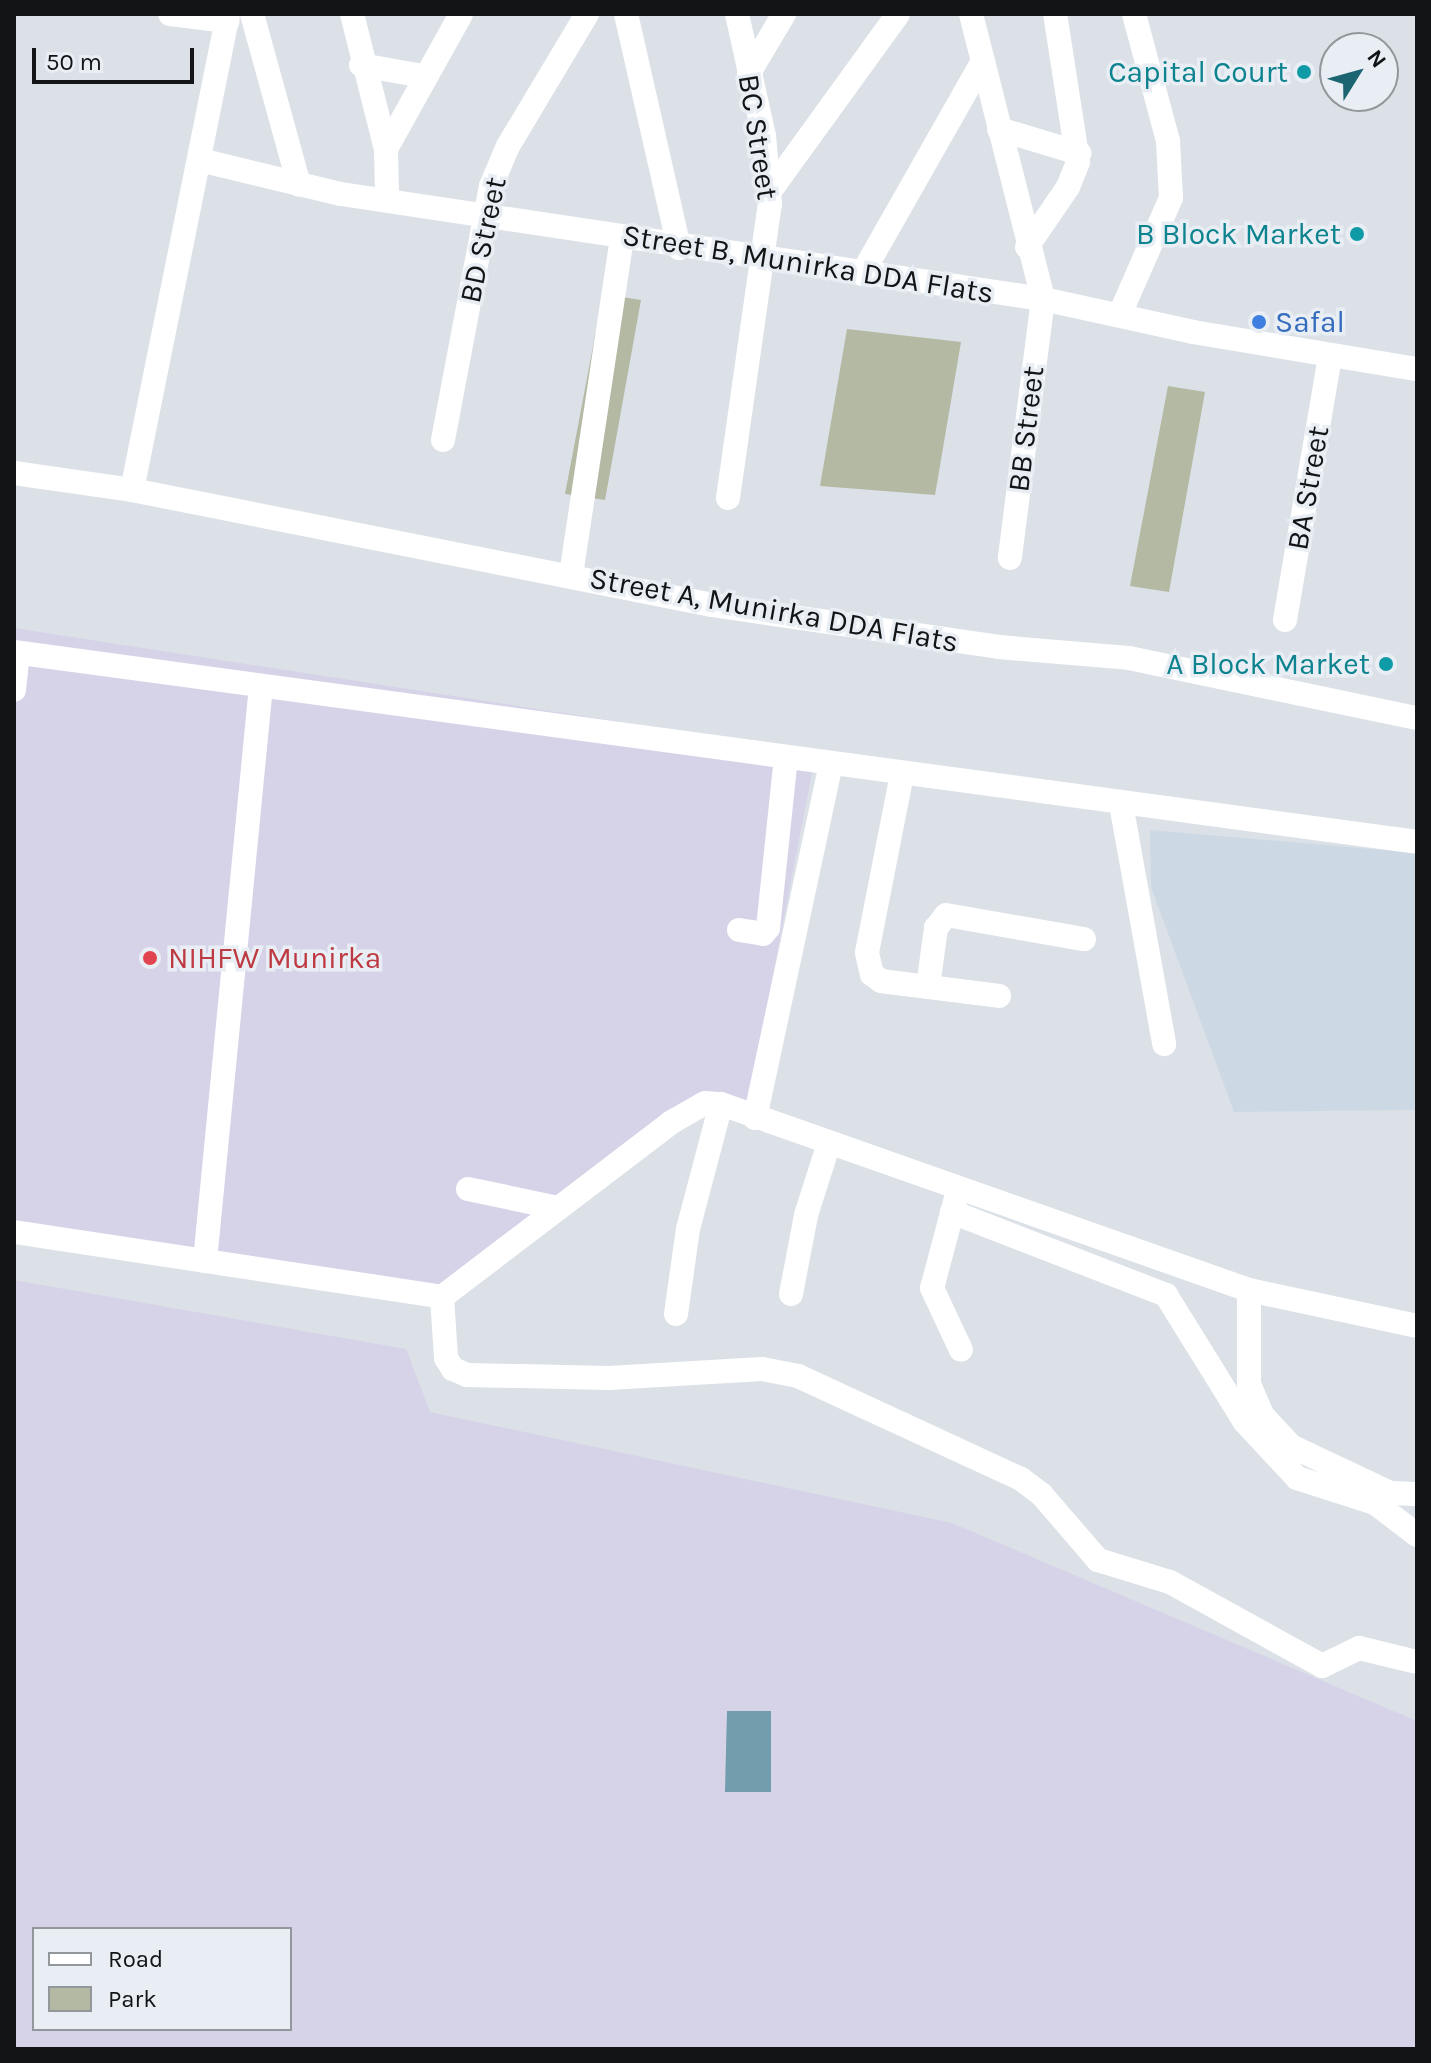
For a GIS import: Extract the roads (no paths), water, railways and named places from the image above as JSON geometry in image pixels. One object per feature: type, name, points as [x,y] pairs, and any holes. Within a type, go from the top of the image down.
[{"type":"street","points":[[132,490],[228,17],[170,14]]},
{"type":"street","points":[[252,14],[299,185]]},
{"type":"street","points":[[352,14],[361,65],[386,149],[387,196]]},
{"type":"street","points":[[386,149],[423,76],[461,14]]},
{"type":"street","name":"BD Street","points":[[443,440],[485,212],[508,146],[587,14]]},
{"type":"street","points":[[626,14],[679,248]]},
{"type":"street","name":"BC Street","points":[[728,498],[764,258],[770,191],[737,14]]},
{"type":"street","points":[[749,73],[784,14]]},
{"type":"street","points":[[770,191],[898,14]]},
{"type":"street","points":[[971,14],[1027,247],[1043,299]]},
{"type":"street","points":[[1027,247],[1068,187],[1079,153],[1055,14]]},
{"type":"street","points":[[1120,314],[1171,198],[1168,141],[1134,14]]},
{"type":"street","points":[[862,274],[983,61]]},
{"type":"street","points":[[361,65],[423,76]]},
{"type":"street","points":[[999,129],[1079,153]]},
{"type":"street","name":"Street B, Munirka DDA Flats","points":[[200,160],[299,185],[485,212],[679,248],[1043,299],[1330,356],[1417,369]]},
{"type":"street","points":[[571,575],[622,237]]},
{"type":"street","name":"BB Street","points":[[1010,558],[1043,299]]},
{"type":"street","name":"BA Street","points":[[1285,620],[1330,356]]},
{"type":"street","name":"Street A, Munirka DDA Flats","points":[[14,473],[132,490],[712,605],[954,641],[1129,658],[1417,718]]},
{"type":"street","points":[[14,690],[16,653],[1417,842]]},
{"type":"street","points":[[205,1261],[261,686]]},
{"type":"street","points":[[739,930],[763,934],[768,928],[786,758]]},
{"type":"street","points":[[755,1118],[831,764]]},
{"type":"street","points":[[902,774],[867,963],[881,981],[999,996]]},
{"type":"street","points":[[1121,804],[1164,1044]]},
{"type":"street","points":[[928,987],[936,928],[946,915],[1084,939]]},
{"type":"street","points":[[14,1232],[442,1297],[670,1123],[705,1103],[721,1104],[1249,1290],[1417,1326]]},
{"type":"street","points":[[676,1314],[688,1229],[721,1104]]},
{"type":"street","points":[[791,1294],[806,1215],[829,1143]]},
{"type":"street","points":[[959,1188],[932,1288],[961,1350]]},
{"type":"street","points":[[468,1189],[558,1208]]},
{"type":"street","points":[[952,1212],[1166,1295],[1244,1421],[1297,1478],[1375,1503],[1417,1535]]},
{"type":"street","points":[[1249,1290],[1249,1384],[1262,1415],[1291,1446],[1390,1493],[1417,1494]]},
{"type":"street","points":[[442,1297],[446,1358],[453,1369],[467,1375],[609,1378],[762,1369],[798,1376],[1021,1479],[1042,1495],[1098,1560],[1170,1582],[1322,1666],[1359,1648],[1417,1662]]},
{"type":"water","points":[[727,1711],[771,1711],[771,1792],[725,1792]]},
{"type":"place","name":"Capital Court","points":[[1304,72]]},
{"type":"place","name":"B Block Market","points":[[1357,234]]},
{"type":"place","name":"Safal","points":[[1259,322]]},
{"type":"place","name":"A Block Market","points":[[1386,664]]},
{"type":"place","name":"NIHFW Munirka","points":[[150,958]]}]
